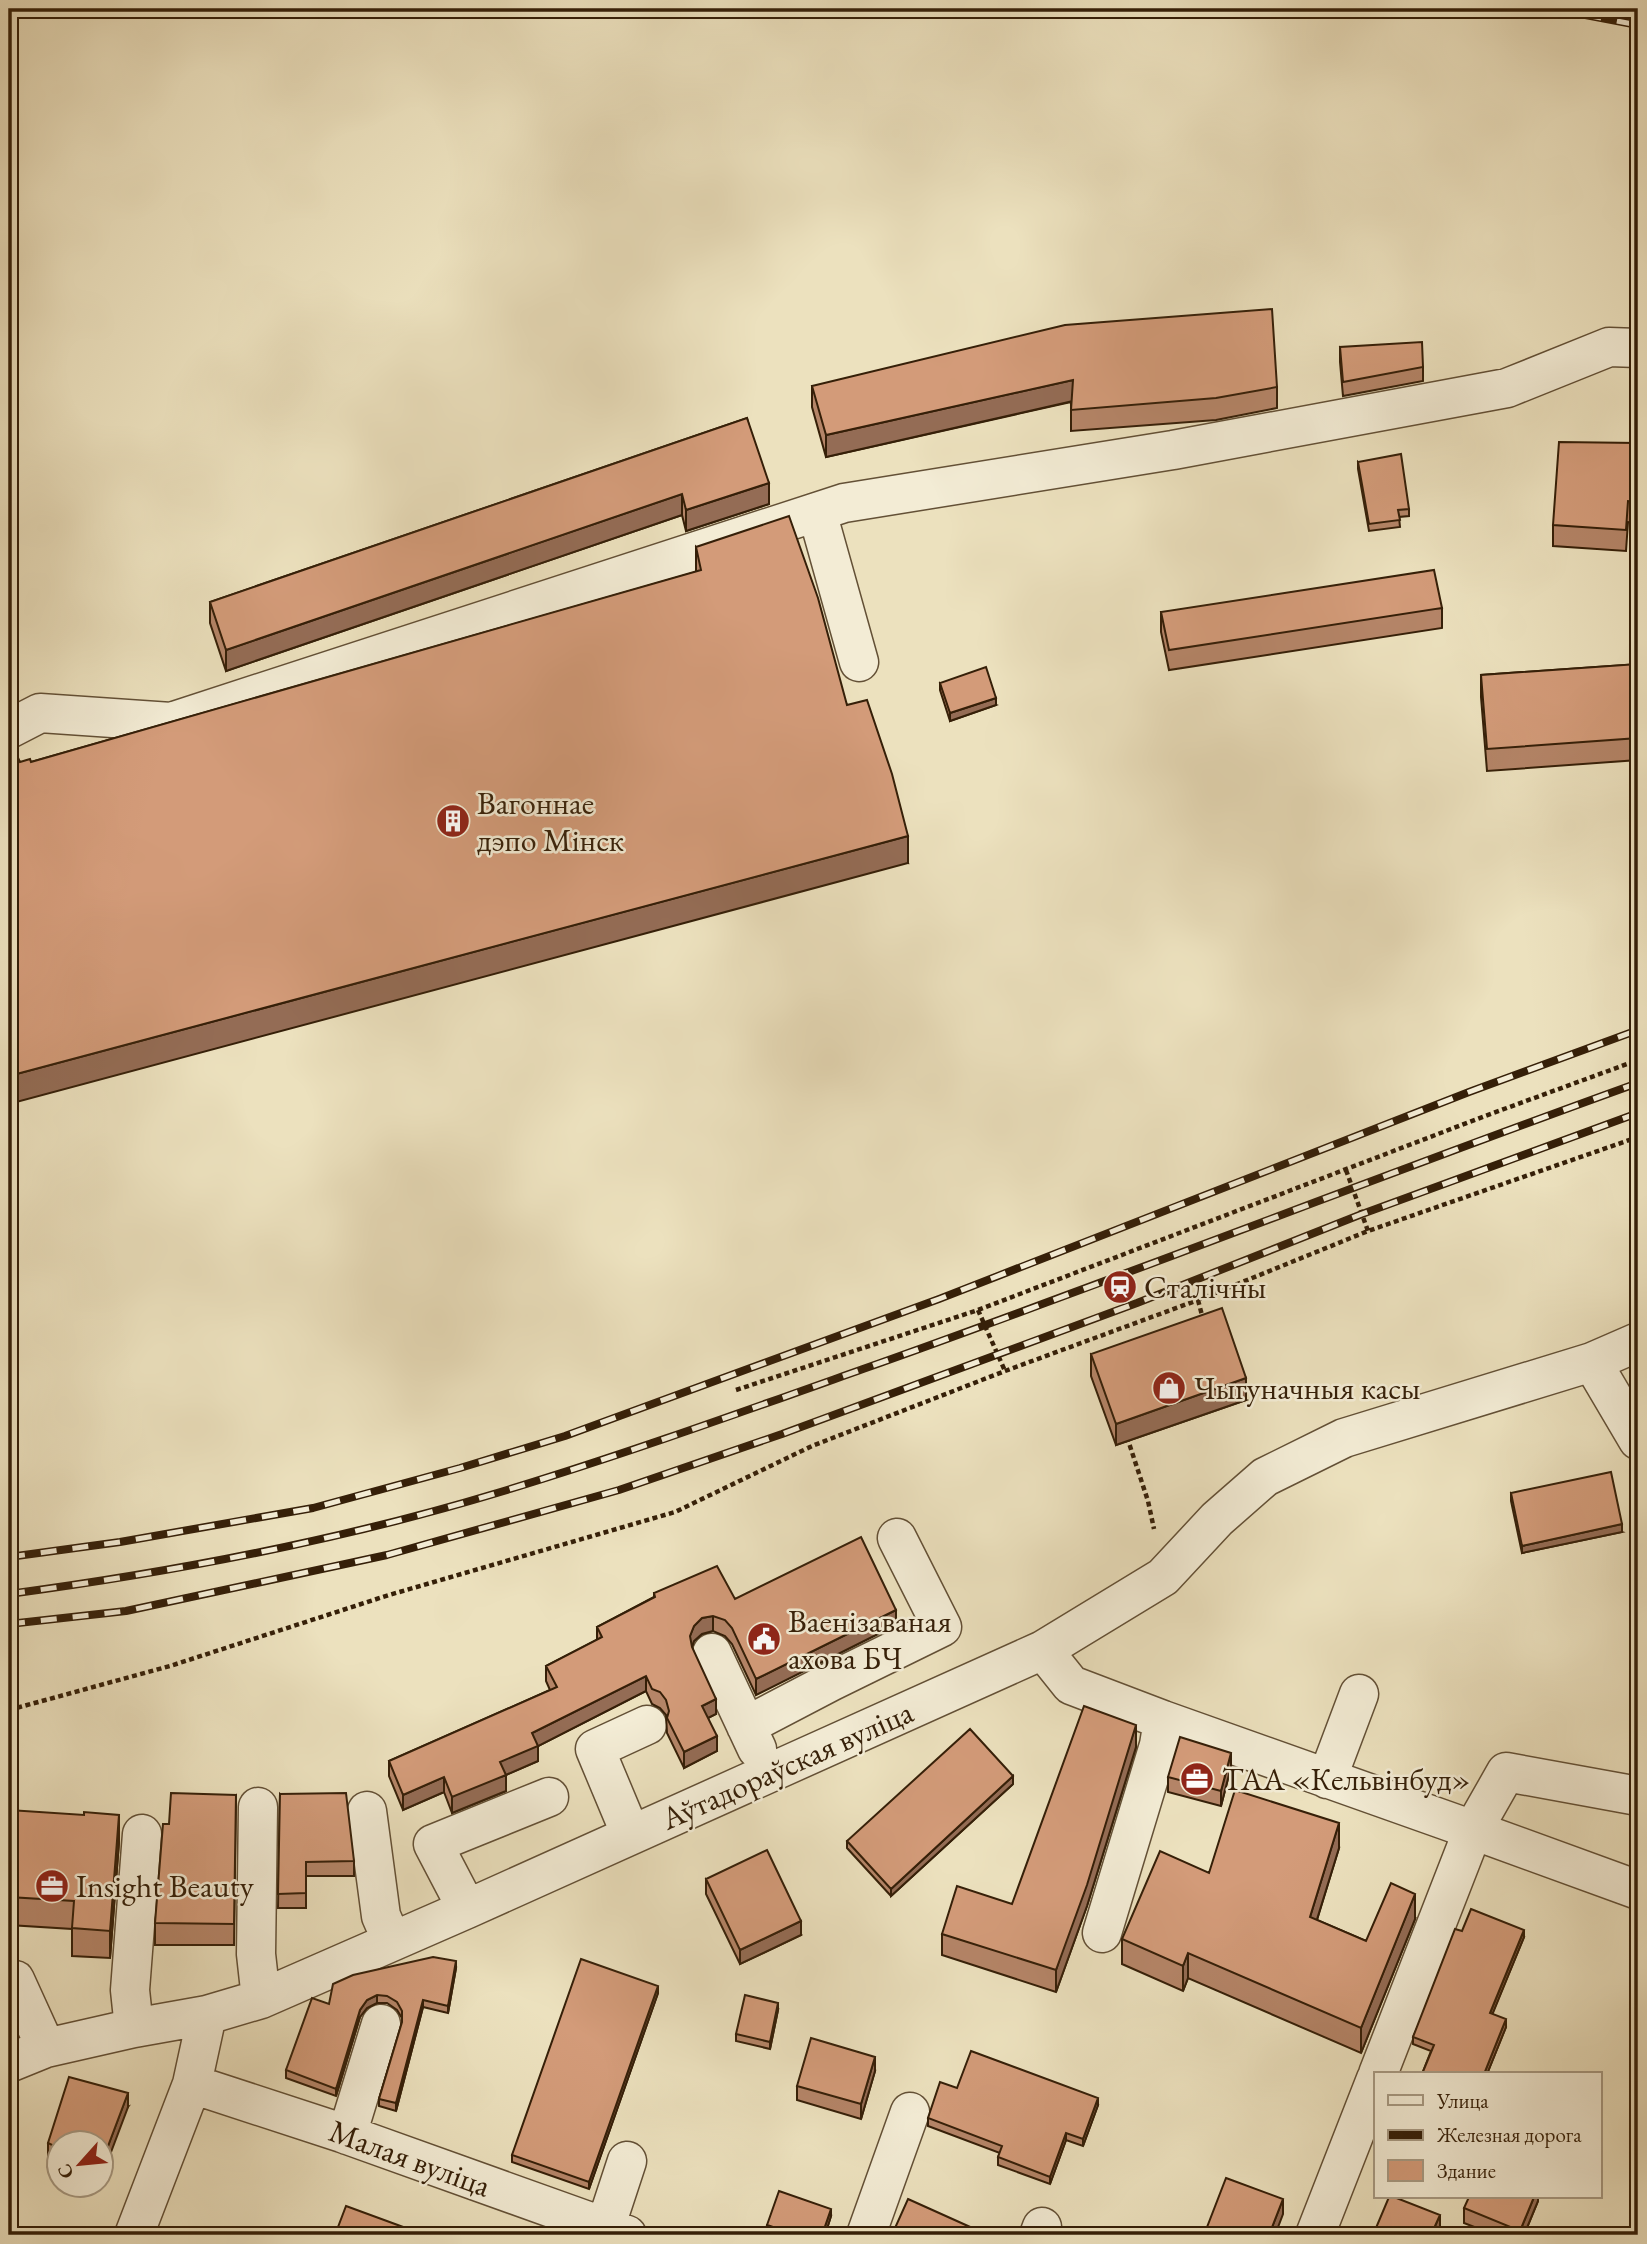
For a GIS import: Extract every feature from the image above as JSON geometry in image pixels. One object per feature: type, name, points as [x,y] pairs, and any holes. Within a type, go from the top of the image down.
[{"type":"street","points":[[9,729],[40,713],[171,722],[844,503],[1173,450],[1507,388],[1609,347],[1638,348]]},
{"type":"street","points":[[817,512],[859,662]]},
{"type":"street","name":"Аўтадораўская вуліца","points":[[9,2063],[46,2048],[207,2015],[261,1999],[467,1909],[1043,1650],[1163,1577],[1217,1519],[1265,1477],[1344,1438],[1591,1362],[1638,1342]]},
{"type":"street","points":[[1591,1362],[1638,1440]]},
{"type":"street","points":[[747,1726],[942,1627],[897,1538]]},
{"type":"street","points":[[1043,1650],[1071,1685],[1638,1890]]},
{"type":"street","points":[[712,1653],[770,1772]]},
{"type":"street","points":[[1327,1779],[1359,1695]]},
{"type":"street","points":[[1102,1933],[1159,1745],[1163,1720]]},
{"type":"street","points":[[631,1835],[595,1749],[646,1726]]},
{"type":"street","points":[[1379,2072],[1473,1830],[1506,1772],[1638,1796]]},
{"type":"street","points":[[467,1909],[433,1844],[548,1797]]},
{"type":"street","points":[[258,1807],[257,1954],[261,1999]]},
{"type":"street","points":[[367,1811],[381,1916],[392,1941]]},
{"type":"street","points":[[134,2028],[130,1990],[142,1834]]},
{"type":"street","points":[[9,1979],[15,1980],[46,2048]]},
{"type":"street","points":[[134,2235],[192,2084],[207,2015]]},
{"type":"street","points":[[347,2136],[381,2024]]},
{"type":"street","name":"Малая вуліца","points":[[192,2084],[616,2231]]},
{"type":"street","points":[[1315,2235],[1374,2084]]},
{"type":"street","points":[[866,2235],[910,2112]]},
{"type":"street","points":[[616,2231],[627,2161]]},
{"type":"path","points":[[736,1390],[978,1310],[1638,1060]]},
{"type":"path","points":[[9,1710],[170,1666],[389,1595],[675,1512],[812,1446],[1198,1300],[1368,1231],[1638,1137]]},
{"type":"path","points":[[1346,1170],[1368,1231]]},
{"type":"path","points":[[1198,1300],[1205,1323]]},
{"type":"path","points":[[978,1310],[1005,1371]]},
{"type":"path","points":[[1126,1431],[1148,1500]]},
{"type":"building","points":[[1631,221],[1638,221],[1638,254],[1631,254]]},
{"type":"building","points":[[1272,309],[1277,387],[1216,398],[1071,410],[1073,380],[826,435],[812,386],[1065,325]]},
{"type":"building","points":[[1422,342],[1423,367],[1343,382],[1340,347]]},
{"type":"building","points":[[747,418],[769,483],[686,510],[682,494],[226,650],[210,602]]},
{"type":"building","points":[[1559,442],[1638,443],[1638,502],[1628,501],[1626,530],[1553,525]]},
{"type":"building","points":[[1401,454],[1409,509],[1398,510],[1400,520],[1369,524],[1358,462]]},
{"type":"building","name":"Вагоннае дэпо Мінск","points":[[789,516],[818,598],[847,705],[867,700],[892,774],[908,836],[9,1076],[9,739],[20,762],[30,759],[31,762],[701,570],[696,547]]},
{"type":"building","points":[[1434,570],[1442,608],[1169,650],[1161,612]]},
{"type":"building","points":[[1638,664],[1638,738],[1487,749],[1481,675]]},
{"type":"building","points":[[986,667],[996,698],[950,713],[940,683]]},
{"type":"building","name":"Чыгуначныя касы","points":[[1222,1308],[1246,1378],[1116,1424],[1091,1354]]},
{"type":"building","points":[[1611,1472],[1622,1524],[1522,1546],[1511,1493]]},
{"type":"building","points":[[861,1537],[896,1610],[756,1679],[732,1628],[725,1620],[713,1616],[702,1618],[694,1626],[690,1636],[692,1647],[716,1699],[702,1706],[717,1736],[684,1752],[667,1718],[669,1711],[666,1700],[660,1692],[652,1689],[646,1676],[532,1733],[538,1746],[500,1762],[506,1775],[452,1797],[444,1777],[403,1795],[389,1761],[557,1687],[546,1666],[602,1637],[597,1627],[655,1597],[654,1593],[717,1566],[735,1599]]},
{"type":"building","points":[[1084,1706],[1136,1725],[1087,1885],[1056,1970],[942,1934],[957,1886],[1012,1904]]},
{"type":"building","points":[[970,1729],[1013,1776],[891,1889],[847,1841]]},
{"type":"building","points":[[1180,1737],[1231,1753],[1221,1791],[1168,1777]]},
{"type":"building","points":[[1235,1790],[1339,1823],[1310,1917],[1366,1941],[1391,1883],[1415,1894],[1361,2028],[1188,1953],[1183,1966],[1122,1939],[1160,1851],[1209,1873]]},
{"type":"building","points":[[171,1793],[236,1795],[234,1924],[155,1923],[163,1824],[169,1824]]},
{"type":"building","points":[[346,1793],[354,1861],[306,1862],[306,1893],[278,1894],[280,1794]]},
{"type":"building","points":[[9,1810],[119,1815],[110,1931],[72,1928],[74,1901],[9,1897]]},
{"type":"building","points":[[767,1850],[801,1921],[740,1950],[706,1879]]},
{"type":"building","points":[[1471,1909],[1524,1930],[1490,2013],[1506,2019],[1485,2072],[1423,2072],[1434,2045],[1413,2037],[1455,1929],[1462,1931]]},
{"type":"building","points":[[433,1957],[456,1961],[448,2006],[423,2000],[396,2103],[379,2099],[402,2022],[402,2011],[397,2002],[387,1996],[377,1995],[367,2000],[360,2010],[336,2089],[286,2070],[312,1998],[329,2004],[333,1984],[353,1975]]},
{"type":"building","points":[[581,1959],[658,1986],[589,2182],[512,2155]]},
{"type":"building","points":[[745,1995],[778,2003],[770,2042],[736,2034]]},
{"type":"building","points":[[811,2038],[875,2057],[861,2104],[797,2086]]},
{"type":"building","points":[[971,2051],[1098,2098],[1083,2139],[1066,2133],[1050,2177],[998,2157],[1002,2146],[928,2118],[940,2082],[957,2088]]},
{"type":"building","points":[[69,2077],[128,2093],[115,2128],[53,2128]]},
{"type":"building","points":[[1226,2178],[1283,2199],[1269,2235],[1204,2235]]},
{"type":"building","points":[[779,2191],[831,2209],[822,2235],[797,2235],[767,2225]]},
{"type":"building","points":[[1389,2198],[1397,2198],[1440,2215],[1431,2235],[1373,2235]]},
{"type":"building","points":[[1469,2198],[1534,2198],[1520,2231],[1464,2208]]},
{"type":"building","points":[[908,2199],[988,2235],[910,2235],[895,2228]]},
{"type":"building","points":[[346,2206],[425,2235],[335,2235]]},
{"type":"railway","points":[[1554,9],[1638,25]]},
{"type":"railway","points":[[1628,9],[1638,12]]},
{"type":"railway","points":[[9,1557],[120,1542],[313,1508],[565,1436],[939,1299],[1469,1092],[1638,1030]]},
{"type":"railway","points":[[9,1594],[132,1576],[316,1540],[437,1510],[543,1479],[960,1334],[1638,1083]]},
{"type":"railway","points":[[9,1624],[126,1611],[387,1555],[619,1490],[782,1434],[1137,1303],[1362,1214],[1638,1113]]},
{"type":"place","name":"Вагоннае дэпо Мінск","points":[[453,821]]},
{"type":"place","name":"Сталічны","points":[[1120,1287]]},
{"type":"place","name":"Чыгуначныя касы","points":[[1169,1388]]},
{"type":"place","name":"Ваенізаваная ахова БЧ","points":[[764,1639]]},
{"type":"place","name":"ТАА «Кельвінбуд»","points":[[1197,1779]]},
{"type":"place","name":"Insight Beauty","points":[[52,1886]]}]
